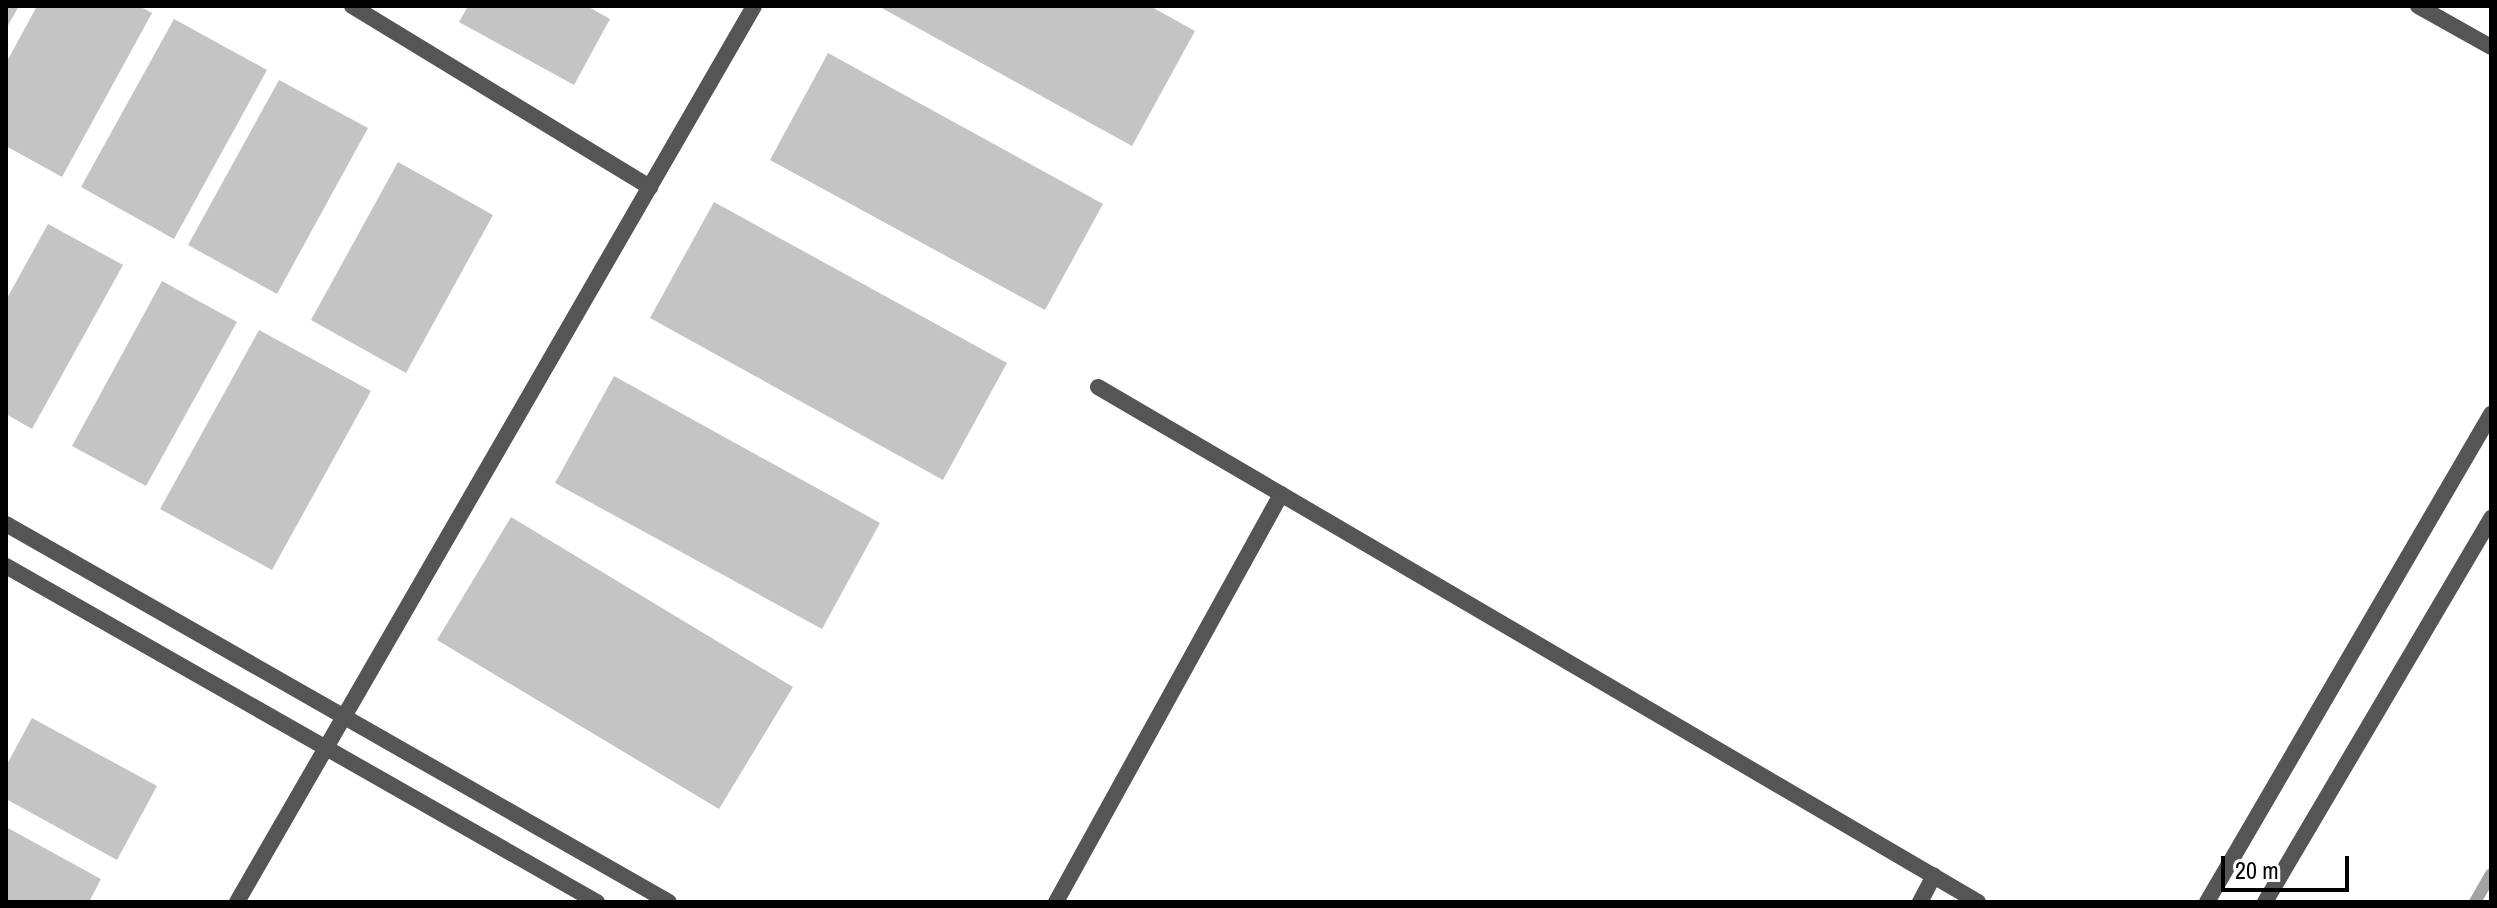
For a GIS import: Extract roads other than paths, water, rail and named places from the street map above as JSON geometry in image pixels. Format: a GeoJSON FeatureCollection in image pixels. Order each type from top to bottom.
{"type":"FeatureCollection","features":[{"type":"Feature","properties":{"kind":"lane"},"geometry":{"type":"LineString","coordinates":[[352,6],[650,187]]}},
{"type":"Feature","properties":{"kind":"lane"},"geometry":{"type":"LineString","coordinates":[[237,902],[754,6]]}},
{"type":"Feature","properties":{"kind":"lane"},"geometry":{"type":"LineString","coordinates":[[2418,6],[2491,47]]}},
{"type":"Feature","properties":{"kind":"lane"},"geometry":{"type":"LineString","coordinates":[[1098,387],[1978,902]]}},
{"type":"Feature","properties":{"kind":"lane"},"geometry":{"type":"LineString","coordinates":[[2207,902],[2491,414]]}},
{"type":"Feature","properties":{"kind":"lane"},"geometry":{"type":"LineString","coordinates":[[1056,902],[1281,494]]}},
{"type":"Feature","properties":{"kind":"lane"},"geometry":{"type":"LineString","coordinates":[[2265,902],[2491,518]]}},
{"type":"Feature","properties":{"kind":"lane"},"geometry":{"type":"LineString","coordinates":[[6,524],[669,902]]}},
{"type":"Feature","properties":{"kind":"lane"},"geometry":{"type":"LineString","coordinates":[[6,566],[597,902]]}},
{"type":"Feature","properties":{"kind":"lane"},"geometry":{"type":"LineString","coordinates":[[1920,902],[1934,876]]}},
{"type":"Feature","properties":{"kind":"waterway"},"geometry":{"type":"LineString","coordinates":[[2475,902],[2491,874]]}}]}
